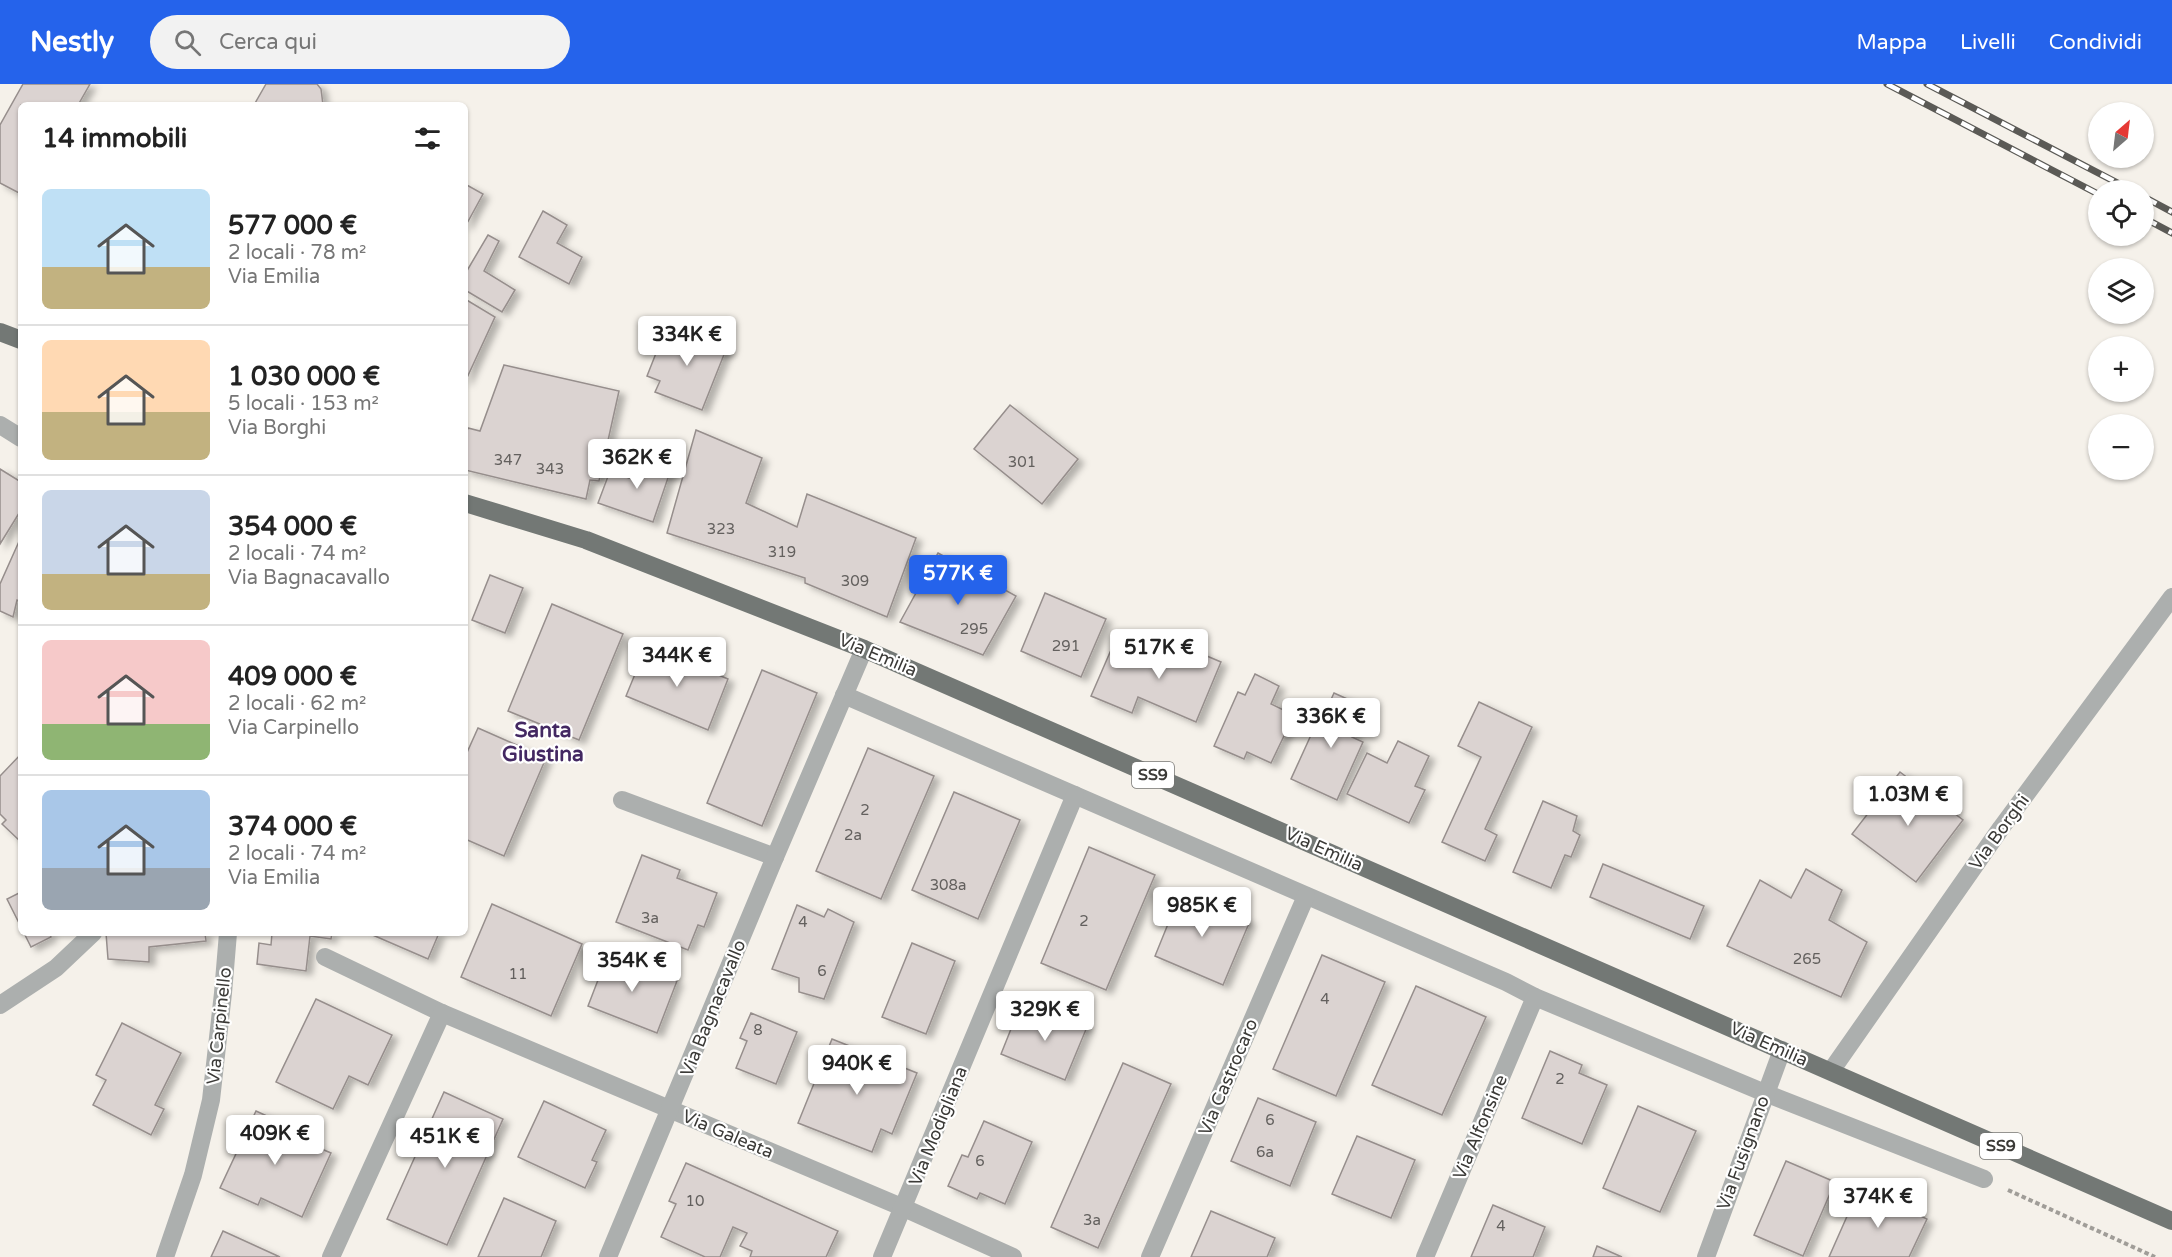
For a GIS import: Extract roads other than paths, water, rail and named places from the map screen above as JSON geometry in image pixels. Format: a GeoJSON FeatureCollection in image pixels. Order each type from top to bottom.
{"type":"FeatureCollection","features":[{"type":"Feature","properties":{"kind":"main road"},"geometry":{"type":"LineString","coordinates":[[0,332],[18,339]]}},
{"type":"Feature","properties":{"kind":"main road","name":"Via Emilia"},"geometry":{"type":"LineString","coordinates":[[468,504],[586,540],[864,649],[2172,1221]]}},
{"type":"Feature","properties":{"kind":"street"},"geometry":{"type":"LineString","coordinates":[[0,425],[18,436]]}},
{"type":"Feature","properties":{"kind":"street","name":"Via Borghi"},"geometry":{"type":"LineString","coordinates":[[1831,1071],[2001,828],[2172,597]]}},
{"type":"Feature","properties":{"kind":"street","name":"Via Bagnacavallo"},"geometry":{"type":"LineString","coordinates":[[608,1257],[864,649]]}},
{"type":"Feature","properties":{"kind":"street"},"geometry":{"type":"LineString","coordinates":[[844,695],[1506,982],[1535,997],[1765,1093],[1984,1179]]}},
{"type":"Feature","properties":{"kind":"street","name":"Via Modigliana"},"geometry":{"type":"LineString","coordinates":[[882,1257],[1075,795]]}},
{"type":"Feature","properties":{"kind":"street"},"geometry":{"type":"LineString","coordinates":[[622,800],[775,857]]}},
{"type":"Feature","properties":{"kind":"street","name":"Via Castrocaro"},"geometry":{"type":"LineString","coordinates":[[1150,1257],[1306,896]]}},
{"type":"Feature","properties":{"kind":"street"},"geometry":{"type":"LineString","coordinates":[[0,1005],[56,968],[90,936]]}},
{"type":"Feature","properties":{"kind":"street","name":"Via Carpinello"},"geometry":{"type":"LineString","coordinates":[[165,1257],[193,1175],[211,1100],[224,993],[228,936]]}},
{"type":"Feature","properties":{"kind":"street","name":"Via Galeata"},"geometry":{"type":"LineString","coordinates":[[325,957],[442,1013],[904,1208],[1013,1257]]}},
{"type":"Feature","properties":{"kind":"street","name":"Via Alfonsine"},"geometry":{"type":"LineString","coordinates":[[1425,1257],[1535,997]]}},
{"type":"Feature","properties":{"kind":"street"},"geometry":{"type":"LineString","coordinates":[[331,1257],[442,1013]]}},
{"type":"Feature","properties":{"kind":"street","name":"Via Fusignano"},"geometry":{"type":"LineString","coordinates":[[1706,1257],[1782,1050]]}},
{"type":"Feature","properties":{"kind":"railway"},"geometry":{"type":"LineString","coordinates":[[1887,84],[2088,189]]}},
{"type":"Feature","properties":{"kind":"railway"},"geometry":{"type":"LineString","coordinates":[[1927,84],[2112,180]]}},
{"type":"Feature","properties":{"kind":"railway"},"geometry":{"type":"LineString","coordinates":[[2154,202],[2172,212]]}},
{"type":"Feature","properties":{"kind":"railway"},"geometry":{"type":"LineString","coordinates":[[2154,223],[2172,233]]}},
{"type":"Feature","properties":{"kind":"district","name":"Santa Giustina"},"geometry":{"type":"Point","coordinates":[543,742]}}]}
